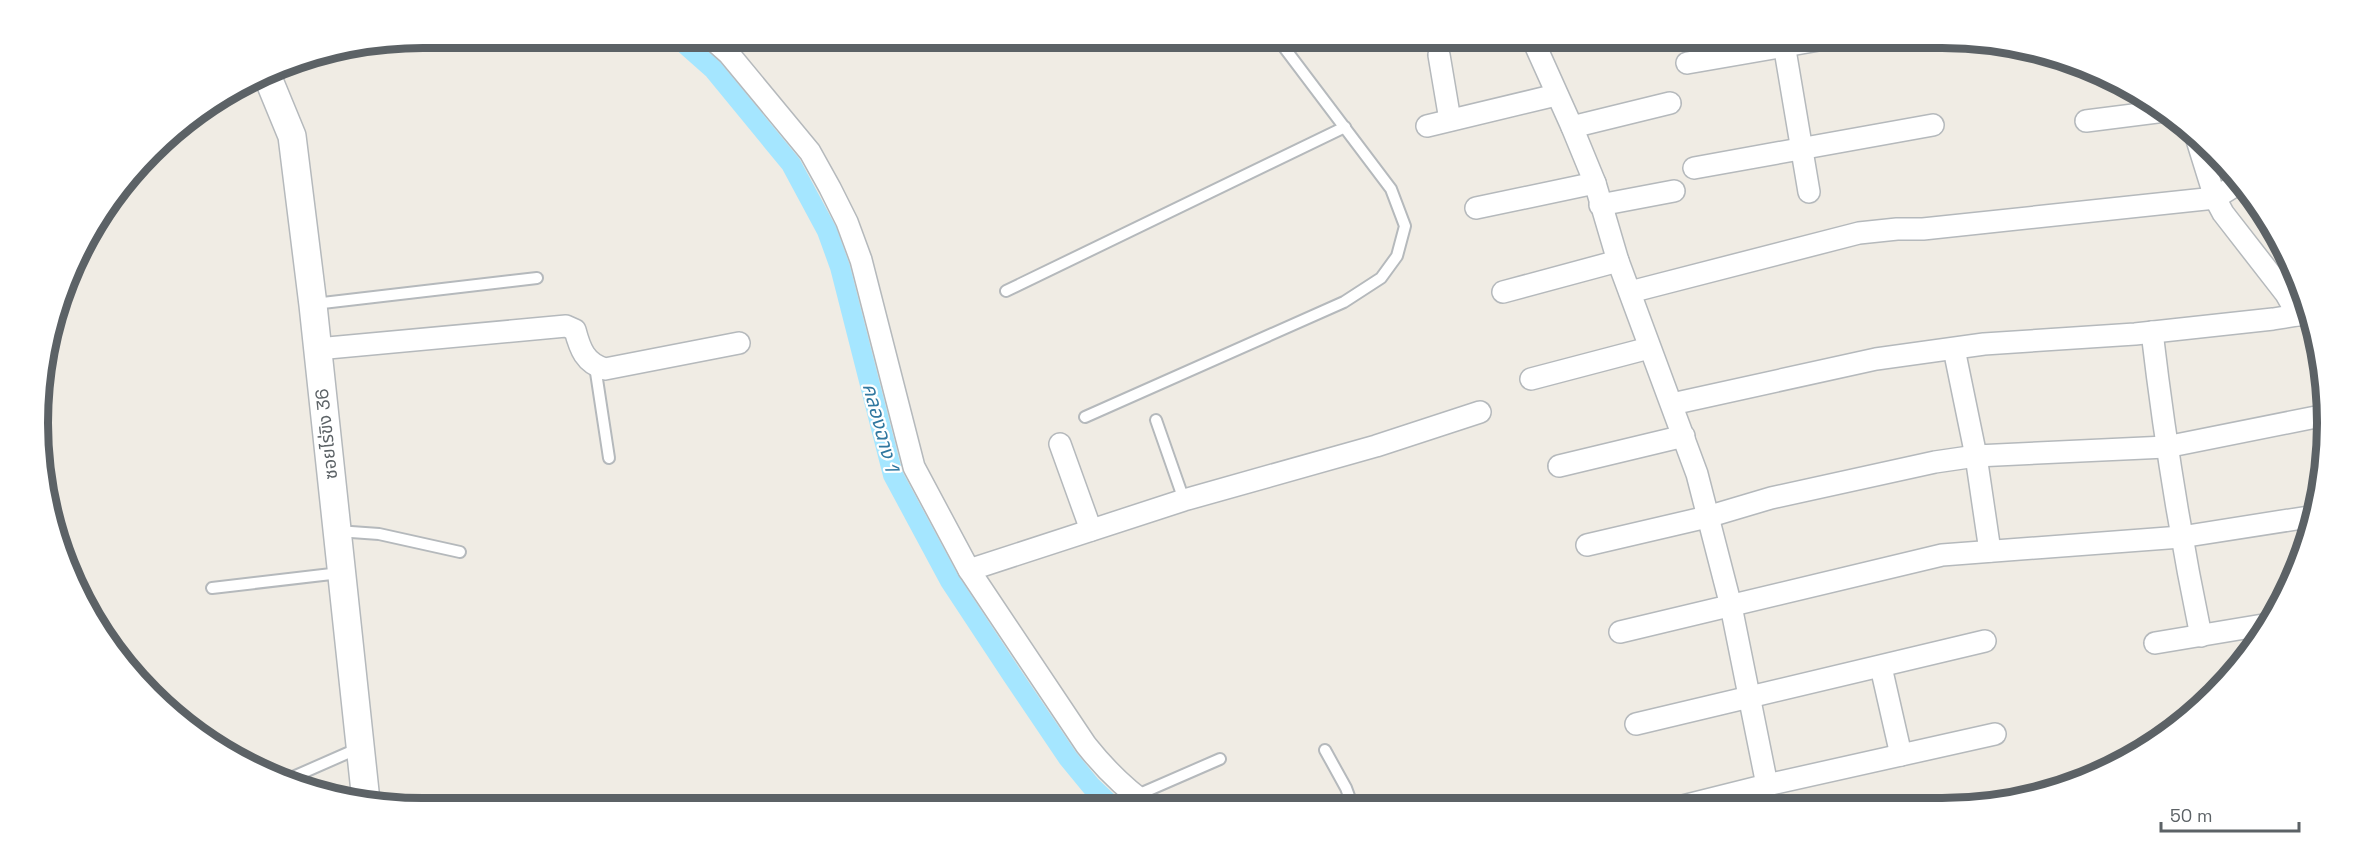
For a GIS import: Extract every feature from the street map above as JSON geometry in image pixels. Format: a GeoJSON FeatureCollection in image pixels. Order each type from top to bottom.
{"type":"FeatureCollection","features":[{"type":"Feature","properties":{"kind":"street"},"geometry":{"type":"LineString","coordinates":[[722,48],[810,152],[847,222],[861,261],[914,467],[969,570],[1086,745],[1107,771],[1138,798]]}},
{"type":"Feature","properties":{"kind":"street"},"geometry":{"type":"LineString","coordinates":[[1538,48],[1595,183],[1618,261],[1697,474],[1731,606],[1767,785]]}},
{"type":"Feature","properties":{"kind":"street"},"geometry":{"type":"LineString","coordinates":[[1687,63],[1756,48]]}},
{"type":"Feature","properties":{"kind":"street"},"geometry":{"type":"LineString","coordinates":[[1785,48],[1809,192]]}},
{"type":"Feature","properties":{"kind":"street"},"geometry":{"type":"LineString","coordinates":[[1439,55],[1450,120]]}},
{"type":"Feature","properties":{"kind":"street","name":"ซอยไร่ขิง 36"},"geometry":{"type":"LineString","coordinates":[[269,81],[292,136],[365,794]]}},
{"type":"Feature","properties":{"kind":"street"},"geometry":{"type":"LineString","coordinates":[[1427,126],[1556,95]]}},
{"type":"Feature","properties":{"kind":"street"},"geometry":{"type":"LineString","coordinates":[[1572,127],[1670,103]]}},
{"type":"Feature","properties":{"kind":"street"},"geometry":{"type":"LineString","coordinates":[[2086,121],[2152,113]]}},
{"type":"Feature","properties":{"kind":"street"},"geometry":{"type":"LineString","coordinates":[[1694,168],[1933,125]]}},
{"type":"Feature","properties":{"kind":"street"},"geometry":{"type":"LineString","coordinates":[[2200,151],[2215,198],[2229,222],[2301,315]]}},
{"type":"Feature","properties":{"kind":"street"},"geometry":{"type":"LineString","coordinates":[[1476,208],[1595,183]]}},
{"type":"Feature","properties":{"kind":"street"},"geometry":{"type":"LineString","coordinates":[[1630,292],[1859,233],[1946,227],[2215,198],[2233,187]]}},
{"type":"Feature","properties":{"kind":"street"},"geometry":{"type":"LineString","coordinates":[[1600,205],[1674,191]]}},
{"type":"Feature","properties":{"kind":"street"},"geometry":{"type":"LineString","coordinates":[[1503,292],[1618,261]]}},
{"type":"Feature","properties":{"kind":"street"},"geometry":{"type":"LineString","coordinates":[[1672,404],[1876,359],[1984,344],[2152,332],[2301,315]]}},
{"type":"Feature","properties":{"kind":"street"},"geometry":{"type":"LineString","coordinates":[[317,349],[566,326],[575,330],[580,349],[595,366],[605,369],[739,343]]}},
{"type":"Feature","properties":{"kind":"street"},"geometry":{"type":"LineString","coordinates":[[2152,332],[2166,447],[2201,636]]}},
{"type":"Feature","properties":{"kind":"street"},"geometry":{"type":"LineString","coordinates":[[1531,380],[1649,348]]}},
{"type":"Feature","properties":{"kind":"street"},"geometry":{"type":"LineString","coordinates":[[1954,349],[1976,456],[1990,551]]}},
{"type":"Feature","properties":{"kind":"street"},"geometry":{"type":"LineString","coordinates":[[969,570],[1184,500],[1376,446],[1480,412]]}},
{"type":"Feature","properties":{"kind":"street"},"geometry":{"type":"LineString","coordinates":[[1587,545],[1707,517],[1772,498],[1935,462],[1976,456],[2166,447],[2317,417]]}},
{"type":"Feature","properties":{"kind":"street"},"geometry":{"type":"LineString","coordinates":[[1559,466],[1684,436]]}},
{"type":"Feature","properties":{"kind":"street"},"geometry":{"type":"LineString","coordinates":[[1060,444],[1091,530]]}},
{"type":"Feature","properties":{"kind":"street"},"geometry":{"type":"LineString","coordinates":[[1620,632],[1942,555],[2181,537],[2305,518]]}},
{"type":"Feature","properties":{"kind":"street"},"geometry":{"type":"LineString","coordinates":[[2155,643],[2257,626]]}},
{"type":"Feature","properties":{"kind":"street"},"geometry":{"type":"LineString","coordinates":[[1636,724],[1984,641]]}},
{"type":"Feature","properties":{"kind":"street"},"geometry":{"type":"LineString","coordinates":[[1881,667],[1901,755]]}},
{"type":"Feature","properties":{"kind":"street"},"geometry":{"type":"LineString","coordinates":[[1715,798],[1995,734]]}},
{"type":"Feature","properties":{"kind":"lane"},"geometry":{"type":"LineString","coordinates":[[1085,417],[1344,302],[1381,278],[1397,256],[1405,226],[1391,189],[1285,48]]}},
{"type":"Feature","properties":{"kind":"lane"},"geometry":{"type":"LineString","coordinates":[[1006,291],[1345,127]]}},
{"type":"Feature","properties":{"kind":"lane"},"geometry":{"type":"LineString","coordinates":[[312,304],[537,278]]}},
{"type":"Feature","properties":{"kind":"lane"},"geometry":{"type":"LineString","coordinates":[[595,366],[609,458]]}},
{"type":"Feature","properties":{"kind":"lane"},"geometry":{"type":"LineString","coordinates":[[1156,420],[1184,500]]}},
{"type":"Feature","properties":{"kind":"lane"},"geometry":{"type":"LineString","coordinates":[[337,531],[379,534],[460,552]]}},
{"type":"Feature","properties":{"kind":"lane"},"geometry":{"type":"LineString","coordinates":[[212,588],[341,573]]}},
{"type":"Feature","properties":{"kind":"lane"},"geometry":{"type":"LineString","coordinates":[[296,776],[360,748]]}},
{"type":"Feature","properties":{"kind":"lane"},"geometry":{"type":"LineString","coordinates":[[1325,750],[1350,798]]}},
{"type":"Feature","properties":{"kind":"lane"},"geometry":{"type":"LineString","coordinates":[[1150,798],[1220,759]]}},
{"type":"Feature","properties":{"kind":"waterway","name":"คลองฉาง 1"},"geometry":{"type":"LineString","coordinates":[[689,48],[713,69],[791,164],[827,231],[840,267],[893,475],[950,581],[1068,758],[1104,798]]}}]}
